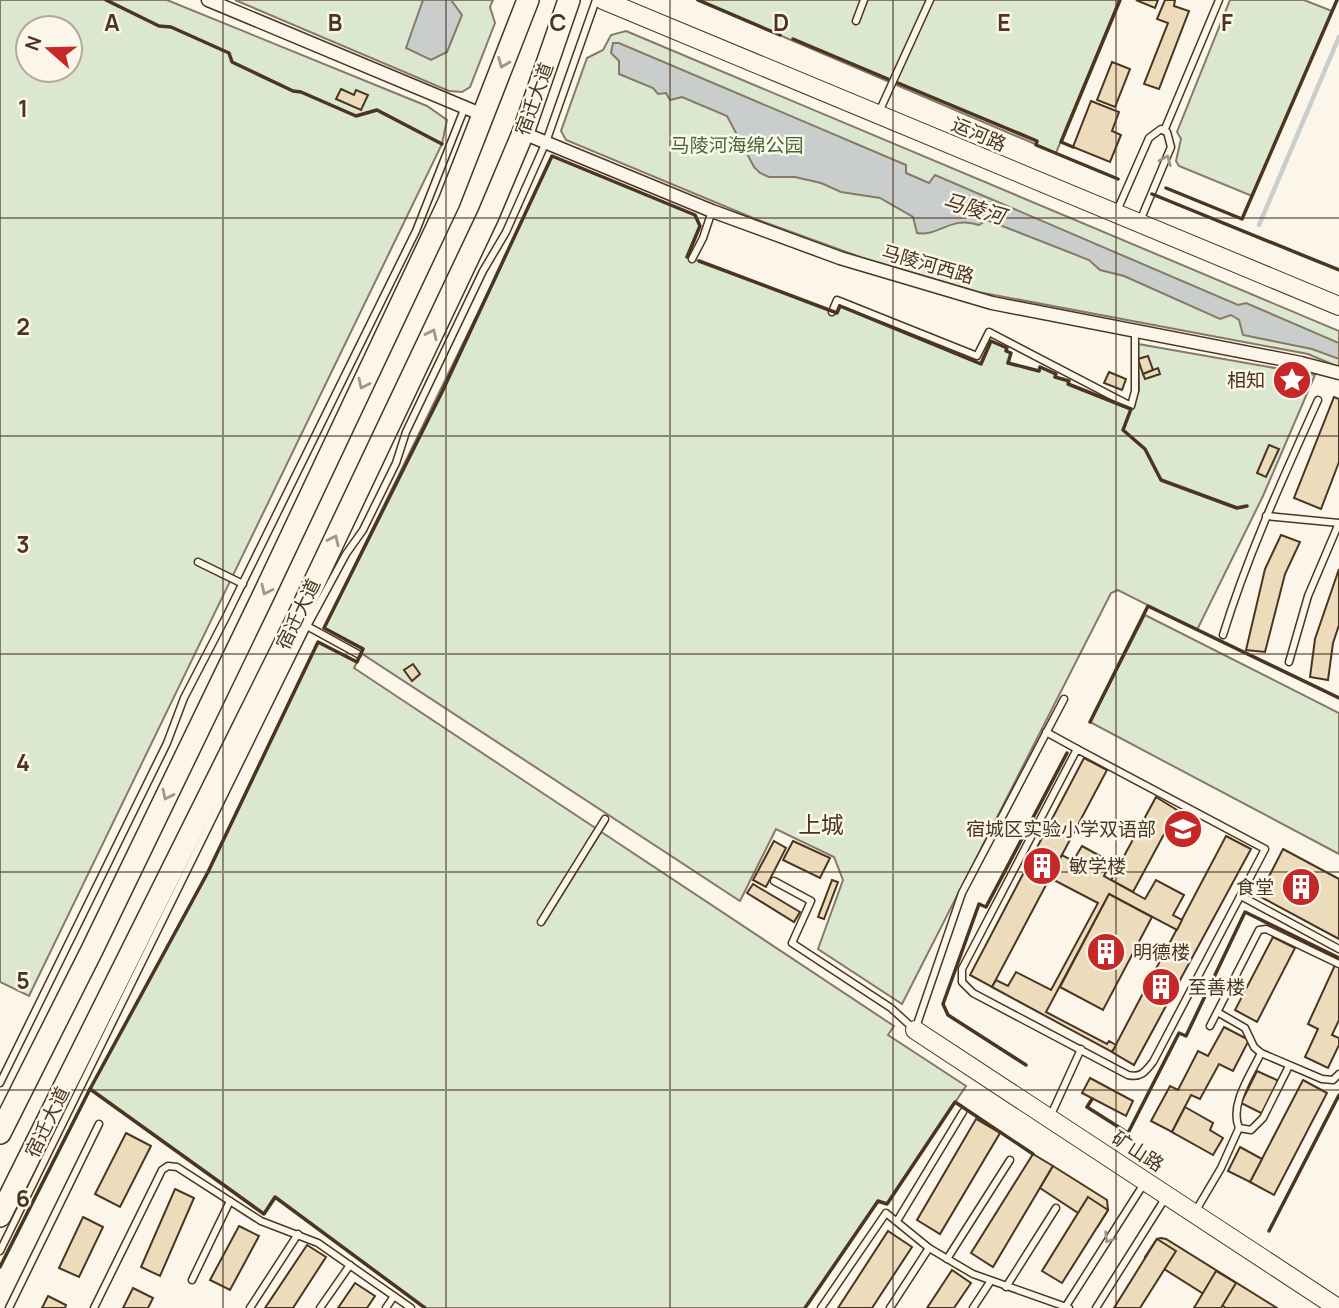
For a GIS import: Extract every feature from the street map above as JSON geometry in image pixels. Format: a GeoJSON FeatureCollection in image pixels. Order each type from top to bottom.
{"type":"FeatureCollection","features":[{"type":"Feature","properties":{"kind":"main road","name":"宿迁大道"},"geometry":{"type":"LineString","coordinates":[[0,1133],[264,596],[449,202],[474,111],[528,0]]}},
{"type":"Feature","properties":{"kind":"main road","name":"宿迁大道"},"geometry":{"type":"LineString","coordinates":[[0,1216],[303,607],[488,216],[523,133],[569,0]]}},
{"type":"Feature","properties":{"kind":"street"},"geometry":{"type":"LineString","coordinates":[[208,0],[474,111]]}},
{"type":"Feature","properties":{"kind":"street","name":"运河路"},"geometry":{"type":"LineString","coordinates":[[603,0],[1339,306]]}},
{"type":"Feature","properties":{"kind":"street","name":"马陵河西路"},"geometry":{"type":"LineString","coordinates":[[523,133],[712,211],[840,258],[992,303],[1301,363],[1339,373]]}},
{"type":"Feature","properties":{"kind":"street","name":"矿山路"},"geometry":{"type":"LineString","coordinates":[[915,1030],[1338,1308]]}},
{"type":"Feature","properties":{"kind":"lane"},"geometry":{"type":"LineString","coordinates":[[0,1251],[307,626],[346,554],[363,530],[396,463],[406,432],[483,271],[506,232],[546,142],[596,0]]}},
{"type":"Feature","properties":{"kind":"lane"},"geometry":{"type":"LineString","coordinates":[[856,21],[864,0]]}},
{"type":"Feature","properties":{"kind":"lane"},"geometry":{"type":"LineString","coordinates":[[878,114],[930,0]]}},
{"type":"Feature","properties":{"kind":"lane"},"geometry":{"type":"LineString","coordinates":[[1164,131],[1219,0]]}},
{"type":"Feature","properties":{"kind":"lane"},"geometry":{"type":"LineString","coordinates":[[0,1083],[167,743],[189,686],[243,584],[474,111]]}},
{"type":"Feature","properties":{"kind":"lane"},"geometry":{"type":"LineString","coordinates":[[1116,213],[1149,138],[1161,130],[1164,131]]}},
{"type":"Feature","properties":{"kind":"lane"},"geometry":{"type":"LineString","coordinates":[[1139,223],[1171,147],[1167,132],[1164,131]]}},
{"type":"Feature","properties":{"kind":"lane"},"geometry":{"type":"LineString","coordinates":[[692,259],[712,211]]}},
{"type":"Feature","properties":{"kind":"lane"},"geometry":{"type":"LineString","coordinates":[[832,312],[837,300],[977,356],[989,332],[1131,406],[1135,391],[1135,331]]}},
{"type":"Feature","properties":{"kind":"lane"},"geometry":{"type":"LineString","coordinates":[[1223,635],[1239,582],[1318,400]]}},
{"type":"Feature","properties":{"kind":"lane"},"geometry":{"type":"LineString","coordinates":[[1266,516],[1339,523],[1308,596],[1289,662]]}},
{"type":"Feature","properties":{"kind":"lane"},"geometry":{"type":"LineString","coordinates":[[198,562],[243,584]]}},
{"type":"Feature","properties":{"kind":"lane"},"geometry":{"type":"LineString","coordinates":[[307,626],[358,654]]}},
{"type":"Feature","properties":{"kind":"lane"},"geometry":{"type":"LineString","coordinates":[[774,881],[811,901],[792,943],[891,1009],[915,1030],[962,893],[1064,699]]}},
{"type":"Feature","properties":{"kind":"lane"},"geometry":{"type":"LineString","coordinates":[[1046,732],[1265,849],[1153,1062],[1142,1075],[1128,1075],[973,993],[966,988],[961,976],[962,969],[1077,749]]}},
{"type":"Feature","properties":{"kind":"lane"},"geometry":{"type":"LineString","coordinates":[[541,922],[605,820]]}},
{"type":"Feature","properties":{"kind":"lane"},"geometry":{"type":"LineString","coordinates":[[1241,895],[1339,949]]}},
{"type":"Feature","properties":{"kind":"lane"},"geometry":{"type":"LineString","coordinates":[[1210,1026],[1219,1013],[1257,933],[1263,929],[1339,964]]}},
{"type":"Feature","properties":{"kind":"lane"},"geometry":{"type":"LineString","coordinates":[[1219,1013],[1245,1028],[1254,1047],[1261,1054],[1329,1081],[1339,1074]]}},
{"type":"Feature","properties":{"kind":"lane"},"geometry":{"type":"LineString","coordinates":[[1049,1117],[1081,1049]]}},
{"type":"Feature","properties":{"kind":"lane"},"geometry":{"type":"LineString","coordinates":[[1194,1213],[1221,1168],[1239,1128],[1236,1119],[1239,1101],[1261,1054]]}},
{"type":"Feature","properties":{"kind":"lane"},"geometry":{"type":"LineString","coordinates":[[1239,1128],[1247,1131],[1260,1124],[1289,1066]]}},
{"type":"Feature","properties":{"kind":"lane"},"geometry":{"type":"LineString","coordinates":[[897,1221],[963,1112]]}},
{"type":"Feature","properties":{"kind":"lane"},"geometry":{"type":"LineString","coordinates":[[9,1308],[99,1124]]}},
{"type":"Feature","properties":{"kind":"lane"},"geometry":{"type":"LineString","coordinates":[[947,1259],[1010,1160]]}},
{"type":"Feature","properties":{"kind":"lane"},"geometry":{"type":"LineString","coordinates":[[94,1308],[162,1170],[168,1166],[177,1167],[261,1221],[318,1243],[411,1308]]}},
{"type":"Feature","properties":{"kind":"lane"},"geometry":{"type":"LineString","coordinates":[[821,1308],[886,1213],[929,1248],[990,1282],[1053,1305],[1068,1307],[1146,1181]]}},
{"type":"Feature","properties":{"kind":"lane"},"geometry":{"type":"LineString","coordinates":[[1096,1308],[1168,1195]]}},
{"type":"Feature","properties":{"kind":"lane"},"geometry":{"type":"LineString","coordinates":[[192,1280],[230,1201]]}},
{"type":"Feature","properties":{"kind":"lane"},"geometry":{"type":"LineString","coordinates":[[1006,1287],[1056,1209]]}},
{"type":"Feature","properties":{"kind":"lane"},"geometry":{"type":"LineString","coordinates":[[250,1308],[298,1234]]}},
{"type":"Feature","properties":{"kind":"lane"},"geometry":{"type":"LineString","coordinates":[[890,1308],[929,1248]]}},
{"type":"Feature","properties":{"kind":"lane"},"geometry":{"type":"LineString","coordinates":[[320,1308],[350,1265]]}},
{"type":"Feature","properties":{"kind":"lane"},"geometry":{"type":"LineString","coordinates":[[973,1308],[990,1282]]}},
{"type":"Feature","properties":{"kind":"lane"},"geometry":{"type":"LineString","coordinates":[[386,1308],[394,1296]]}},
{"type":"Feature","properties":{"kind":"green space"},"geometry":{"type":"Polygon","coordinates":[[[0,0],[167,0],[427,106],[447,120],[442,144],[29,996],[0,982],[0,0]]]}},
{"type":"Feature","properties":{"kind":"green space"},"geometry":{"type":"Polygon","coordinates":[[[235,0],[493,0],[490,7],[495,23],[470,87],[462,92],[449,91],[235,0]]]}},
{"type":"Feature","properties":{"kind":"green space"},"geometry":{"type":"Polygon","coordinates":[[[697,0],[1119,0],[1056,153],[697,0]]]}},
{"type":"Feature","properties":{"kind":"green space"},"geometry":{"type":"Polygon","coordinates":[[[1230,0],[1304,0],[1332,11],[1252,196],[1179,166],[1176,161],[1181,139],[1177,132],[1230,0]]]}},
{"type":"Feature","properties":{"kind":"green space","name":"马陵河海绵公园"},"geometry":{"type":"Polygon","coordinates":[[[626,31],[1339,331],[1339,367],[1308,354],[978,292],[863,258],[753,218],[566,140],[561,131],[587,58],[603,50],[611,35],[626,31]]]}},
{"type":"Feature","properties":{"kind":"green space"},"geometry":{"type":"Polygon","coordinates":[[[552,156],[695,215],[700,226],[688,257],[837,313],[840,306],[980,364],[991,341],[1007,348],[1006,351],[1011,353],[1008,363],[1039,371],[1040,367],[1069,381],[1069,384],[1130,409],[1139,390],[1138,344],[1315,375],[1263,496],[1197,630],[1118,590],[1111,593],[902,1004],[818,949],[843,880],[834,857],[776,829],[740,901],[361,653],[363,648],[324,628],[552,156]]]}},
{"type":"Feature","properties":{"kind":"green space"},"geometry":{"type":"Polygon","coordinates":[[[1145,615],[1339,713],[1339,854],[1090,722],[1145,615]]]}},
{"type":"Feature","properties":{"kind":"green space"},"geometry":{"type":"Polygon","coordinates":[[[318,642],[357,662],[354,668],[894,1026],[888,1035],[966,1086],[887,1204],[878,1202],[805,1308],[425,1308],[276,1198],[264,1214],[90,1089],[208,872],[318,642]]]}},
{"type":"Feature","properties":{"kind":"water"},"geometry":{"type":"Polygon","coordinates":[[[423,0],[451,0],[462,15],[447,52],[431,60],[406,48],[423,0]]]}},
{"type":"Feature","properties":{"kind":"water","name":"马陵河"},"geometry":{"type":"Polygon","coordinates":[[[613,43],[619,43],[906,165],[906,173],[929,183],[935,175],[1238,305],[1246,303],[1339,343],[1339,359],[1312,349],[1243,335],[1239,320],[1231,315],[1220,319],[1124,276],[1100,270],[1089,260],[987,220],[979,225],[953,224],[932,232],[917,233],[913,217],[880,198],[841,192],[821,183],[795,177],[769,177],[754,167],[727,116],[682,97],[670,100],[666,93],[658,94],[653,88],[619,74],[619,61],[611,53],[613,43]]]}},
{"type":"Feature","properties":{"kind":"building"},"geometry":{"type":"Polygon","coordinates":[[[1136,0],[1158,0],[1155,8],[1136,0]]]}},
{"type":"Feature","properties":{"kind":"building"},"geometry":{"type":"Polygon","coordinates":[[[1165,0],[1175,0],[1174,6],[1189,11],[1159,89],[1144,84],[1168,23],[1157,19],[1165,0]]]}},
{"type":"Feature","properties":{"kind":"building"},"geometry":{"type":"Polygon","coordinates":[[[1112,62],[1130,69],[1115,107],[1097,100],[1112,62]]]}},
{"type":"Feature","properties":{"kind":"building"},"geometry":{"type":"Polygon","coordinates":[[[341,89],[354,95],[356,90],[368,95],[361,110],[336,99],[341,89]]]}},
{"type":"Feature","properties":{"kind":"building"},"geometry":{"type":"Polygon","coordinates":[[[1091,101],[1119,112],[1112,131],[1121,135],[1110,162],[1073,147],[1091,101]]]}},
{"type":"Feature","properties":{"kind":"building"},"geometry":{"type":"Polygon","coordinates":[[[1148,356],[1153,370],[1143,374],[1138,359],[1148,356]]]}},
{"type":"Feature","properties":{"kind":"building"},"geometry":{"type":"Polygon","coordinates":[[[1158,368],[1160,374],[1145,379],[1143,374],[1158,368]]]}},
{"type":"Feature","properties":{"kind":"building"},"geometry":{"type":"Polygon","coordinates":[[[1109,372],[1126,379],[1122,390],[1104,383],[1109,372]]]}},
{"type":"Feature","properties":{"kind":"building"},"geometry":{"type":"Polygon","coordinates":[[[1334,397],[1339,399],[1339,462],[1321,509],[1294,498],[1334,397]]]}},
{"type":"Feature","properties":{"kind":"building"},"geometry":{"type":"Polygon","coordinates":[[[1269,445],[1279,449],[1266,477],[1257,473],[1269,445]]]}},
{"type":"Feature","properties":{"kind":"building"},"geometry":{"type":"Polygon","coordinates":[[[1281,535],[1300,542],[1285,574],[1265,652],[1246,650],[1265,569],[1281,535]]]}},
{"type":"Feature","properties":{"kind":"building"},"geometry":{"type":"Polygon","coordinates":[[[1339,569],[1339,625],[1333,643],[1328,680],[1310,677],[1315,639],[1339,569]]]}},
{"type":"Feature","properties":{"kind":"building"},"geometry":{"type":"Polygon","coordinates":[[[413,664],[420,674],[412,681],[404,670],[413,664]]]}},
{"type":"Feature","properties":{"kind":"building","name":"敏学楼"},"geometry":{"type":"Polygon","coordinates":[[[1084,758],[1107,770],[992,987],[970,975],[1084,758]]]}},
{"type":"Feature","properties":{"kind":"building"},"geometry":{"type":"Polygon","coordinates":[[[1156,797],[1177,810],[1133,892],[1111,880],[1156,797]]]}},
{"type":"Feature","properties":{"kind":"building","name":"至善楼"},"geometry":{"type":"Polygon","coordinates":[[[1226,836],[1251,849],[1134,1065],[1112,1052],[1226,836]]]}},
{"type":"Feature","properties":{"kind":"building"},"geometry":{"type":"Polygon","coordinates":[[[774,841],[786,848],[766,887],[753,880],[774,841]]]}},
{"type":"Feature","properties":{"kind":"building"},"geometry":{"type":"Polygon","coordinates":[[[793,841],[830,858],[820,878],[783,860],[793,841]]]}},
{"type":"Feature","properties":{"kind":"building"},"geometry":{"type":"Polygon","coordinates":[[[1082,846],[1111,862],[1104,876],[1145,899],[1156,880],[1184,895],[1173,915],[1182,920],[1177,930],[1109,894],[1046,1012],[1107,1044],[1109,1041],[1116,1045],[1112,1052],[992,987],[996,980],[1008,986],[1016,972],[1051,990],[1098,903],[1050,878],[1062,855],[1073,861],[1082,846]]]}},
{"type":"Feature","properties":{"kind":"building","name":"食堂"},"geometry":{"type":"Polygon","coordinates":[[[1283,849],[1339,879],[1339,939],[1259,896],[1283,849]]]}},
{"type":"Feature","properties":{"kind":"building"},"geometry":{"type":"Polygon","coordinates":[[[832,880],[838,882],[824,919],[818,917],[832,880]]]}},
{"type":"Feature","properties":{"kind":"building"},"geometry":{"type":"Polygon","coordinates":[[[753,884],[800,912],[794,922],[747,893],[753,884]]]}},
{"type":"Feature","properties":{"kind":"building","name":"明德楼"},"geometry":{"type":"Polygon","coordinates":[[[1109,894],[1152,917],[1103,1010],[1060,987],[1109,894]]]}},
{"type":"Feature","properties":{"kind":"building"},"geometry":{"type":"Polygon","coordinates":[[[1273,937],[1295,948],[1257,1022],[1235,1010],[1273,937]]]}},
{"type":"Feature","properties":{"kind":"building"},"geometry":{"type":"Polygon","coordinates":[[[1335,965],[1339,967],[1339,1020],[1332,1035],[1339,1038],[1339,1045],[1328,1068],[1305,1057],[1318,1029],[1308,1024],[1335,965]]]}},
{"type":"Feature","properties":{"kind":"building"},"geometry":{"type":"Polygon","coordinates":[[[1224,1027],[1249,1040],[1233,1071],[1219,1064],[1200,1099],[1191,1095],[1172,1132],[1151,1121],[1170,1086],[1178,1090],[1198,1051],[1208,1056],[1224,1027]]]}},
{"type":"Feature","properties":{"kind":"building"},"geometry":{"type":"Polygon","coordinates":[[[1257,1071],[1279,1081],[1263,1114],[1241,1103],[1257,1071]]]}},
{"type":"Feature","properties":{"kind":"building"},"geometry":{"type":"Polygon","coordinates":[[[1090,1078],[1133,1101],[1126,1116],[1082,1093],[1090,1078]]]}},
{"type":"Feature","properties":{"kind":"building"},"geometry":{"type":"Polygon","coordinates":[[[1303,1080],[1327,1093],[1274,1195],[1250,1182],[1303,1080]]]}},
{"type":"Feature","properties":{"kind":"building"},"geometry":{"type":"Polygon","coordinates":[[[1185,1107],[1213,1123],[1210,1130],[1223,1138],[1213,1155],[1172,1132],[1185,1107]]]}},
{"type":"Feature","properties":{"kind":"building"},"geometry":{"type":"Polygon","coordinates":[[[976,1119],[1000,1133],[940,1234],[917,1220],[976,1119]]]}},
{"type":"Feature","properties":{"kind":"building"},"geometry":{"type":"Polygon","coordinates":[[[126,1133],[151,1146],[120,1207],[95,1194],[126,1133]]]}},
{"type":"Feature","properties":{"kind":"building"},"geometry":{"type":"Polygon","coordinates":[[[1240,1147],[1262,1159],[1250,1182],[1228,1171],[1240,1147]]]}},
{"type":"Feature","properties":{"kind":"building"},"geometry":{"type":"Polygon","coordinates":[[[1033,1154],[1053,1166],[993,1267],[971,1253],[1033,1154]]]}},
{"type":"Feature","properties":{"kind":"building"},"geometry":{"type":"Polygon","coordinates":[[[1053,1166],[1107,1200],[1108,1210],[1098,1226],[1040,1188],[1053,1166]]]}},
{"type":"Feature","properties":{"kind":"building"},"geometry":{"type":"Polygon","coordinates":[[[175,1189],[194,1198],[160,1276],[141,1267],[175,1189]]]}},
{"type":"Feature","properties":{"kind":"building"},"geometry":{"type":"Polygon","coordinates":[[[1088,1197],[1108,1210],[1062,1283],[1042,1271],[1088,1197]]]}},
{"type":"Feature","properties":{"kind":"building"},"geometry":{"type":"Polygon","coordinates":[[[83,1217],[103,1227],[79,1277],[59,1268],[83,1217]]]}},
{"type":"Feature","properties":{"kind":"building"},"geometry":{"type":"Polygon","coordinates":[[[239,1226],[259,1236],[230,1290],[210,1280],[239,1226]]]}},
{"type":"Feature","properties":{"kind":"building"},"geometry":{"type":"Polygon","coordinates":[[[888,1231],[912,1247],[872,1308],[838,1308],[888,1231]]]}},
{"type":"Feature","properties":{"kind":"building"},"geometry":{"type":"Polygon","coordinates":[[[1161,1238],[1277,1308],[1226,1308],[1145,1257],[1157,1239],[1161,1238]]]}},
{"type":"Feature","properties":{"kind":"building"},"geometry":{"type":"Polygon","coordinates":[[[1157,1239],[1176,1251],[1140,1308],[1114,1308],[1157,1239]]]}},
{"type":"Feature","properties":{"kind":"building"},"geometry":{"type":"Polygon","coordinates":[[[307,1245],[326,1257],[293,1308],[265,1308],[307,1245]]]}},
{"type":"Feature","properties":{"kind":"building"},"geometry":{"type":"Polygon","coordinates":[[[952,1270],[971,1283],[954,1308],[927,1308],[952,1270]]]}},
{"type":"Feature","properties":{"kind":"building"},"geometry":{"type":"Polygon","coordinates":[[[1216,1271],[1236,1283],[1221,1308],[1194,1308],[1216,1271]]]}},
{"type":"Feature","properties":{"kind":"building"},"geometry":{"type":"Polygon","coordinates":[[[355,1283],[375,1296],[367,1308],[338,1308],[355,1283]]]}},
{"type":"Feature","properties":{"kind":"building"},"geometry":{"type":"Polygon","coordinates":[[[133,1288],[153,1298],[148,1308],[123,1308],[133,1288]]]}},
{"type":"Feature","properties":{"kind":"building"},"geometry":{"type":"Polygon","coordinates":[[[48,1296],[66,1305],[65,1308],[42,1308],[48,1296]]]}},
{"type":"Feature","properties":{"kind":"waterway"},"geometry":{"type":"LineString","coordinates":[[1259,225],[1339,37]]}},
{"type":"Feature","properties":{"kind":"wall"},"geometry":{"type":"LineString","coordinates":[[106,0],[159,26],[171,27],[229,53],[232,62],[293,91],[356,116],[377,110],[442,144]]}},
{"type":"Feature","properties":{"kind":"wall"},"geometry":{"type":"LineString","coordinates":[[698,0],[780,35]]}},
{"type":"Feature","properties":{"kind":"wall"},"geometry":{"type":"LineString","coordinates":[[1073,147],[1061,142],[1120,0]]}},
{"type":"Feature","properties":{"kind":"wall"},"geometry":{"type":"LineString","coordinates":[[1166,188],[1242,219],[1337,0]]}},
{"type":"Feature","properties":{"kind":"wall"},"geometry":{"type":"LineString","coordinates":[[793,39],[888,79]]}},
{"type":"Feature","properties":{"kind":"wall"},"geometry":{"type":"LineString","coordinates":[[898,83],[1037,141],[1036,145],[1118,179]]}},
{"type":"Feature","properties":{"kind":"wall"},"geometry":{"type":"LineString","coordinates":[[90,1089],[208,872],[318,642],[357,662],[363,649],[324,628],[442,392],[552,156],[695,215],[700,226],[687,257]]}},
{"type":"Feature","properties":{"kind":"wall"},"geometry":{"type":"LineString","coordinates":[[1152,194],[1339,270]]}},
{"type":"Feature","properties":{"kind":"wall"},"geometry":{"type":"LineString","coordinates":[[699,261],[837,313],[840,306],[981,364],[991,341],[1007,348],[1006,351],[1011,353],[1008,363],[1039,371],[1040,367],[1056,374],[1055,377],[1069,381],[1068,384],[1131,409],[1123,430],[1145,449],[1161,480],[1237,508],[1247,506]]}},
{"type":"Feature","properties":{"kind":"wall"},"geometry":{"type":"LineString","coordinates":[[1090,722],[1148,606],[1339,698]]}},
{"type":"Feature","properties":{"kind":"wall"},"geometry":{"type":"LineString","coordinates":[[1026,1065],[948,1015],[943,1004],[979,904],[986,907],[1067,753]]}},
{"type":"Feature","properties":{"kind":"wall"},"geometry":{"type":"LineString","coordinates":[[1092,1099],[1087,1107],[1128,1133],[1179,1033],[1186,1036],[1245,912],[1339,958]]}},
{"type":"Feature","properties":{"kind":"wall"},"geometry":{"type":"LineString","coordinates":[[0,1267],[90,1089],[264,1214],[275,1197],[425,1308]]}},
{"type":"Feature","properties":{"kind":"wall"},"geometry":{"type":"LineString","coordinates":[[1269,1231],[1339,1095]]}},
{"type":"Feature","properties":{"kind":"wall"},"geometry":{"type":"LineString","coordinates":[[805,1308],[878,1201],[887,1204],[955,1102],[1033,1154]]}},
{"type":"Feature","properties":{"kind":"place","name":"相知"},"geometry":{"type":"Point","coordinates":[1292,380]}},
{"type":"Feature","properties":{"kind":"place","name":"宿城区实验小学双语部"},"geometry":{"type":"Point","coordinates":[1183,829]}},
{"type":"Feature","properties":{"kind":"place","name":"敏学楼"},"geometry":{"type":"Point","coordinates":[1042,866]}},
{"type":"Feature","properties":{"kind":"place","name":"食堂"},"geometry":{"type":"Point","coordinates":[1301,887]}},
{"type":"Feature","properties":{"kind":"place","name":"明德楼"},"geometry":{"type":"Point","coordinates":[1106,952]}},
{"type":"Feature","properties":{"kind":"place","name":"至善楼"},"geometry":{"type":"Point","coordinates":[1161,987]}},
{"type":"Feature","properties":{"kind":"district","name":"上城"},"geometry":{"type":"Point","coordinates":[821,825]}}]}
